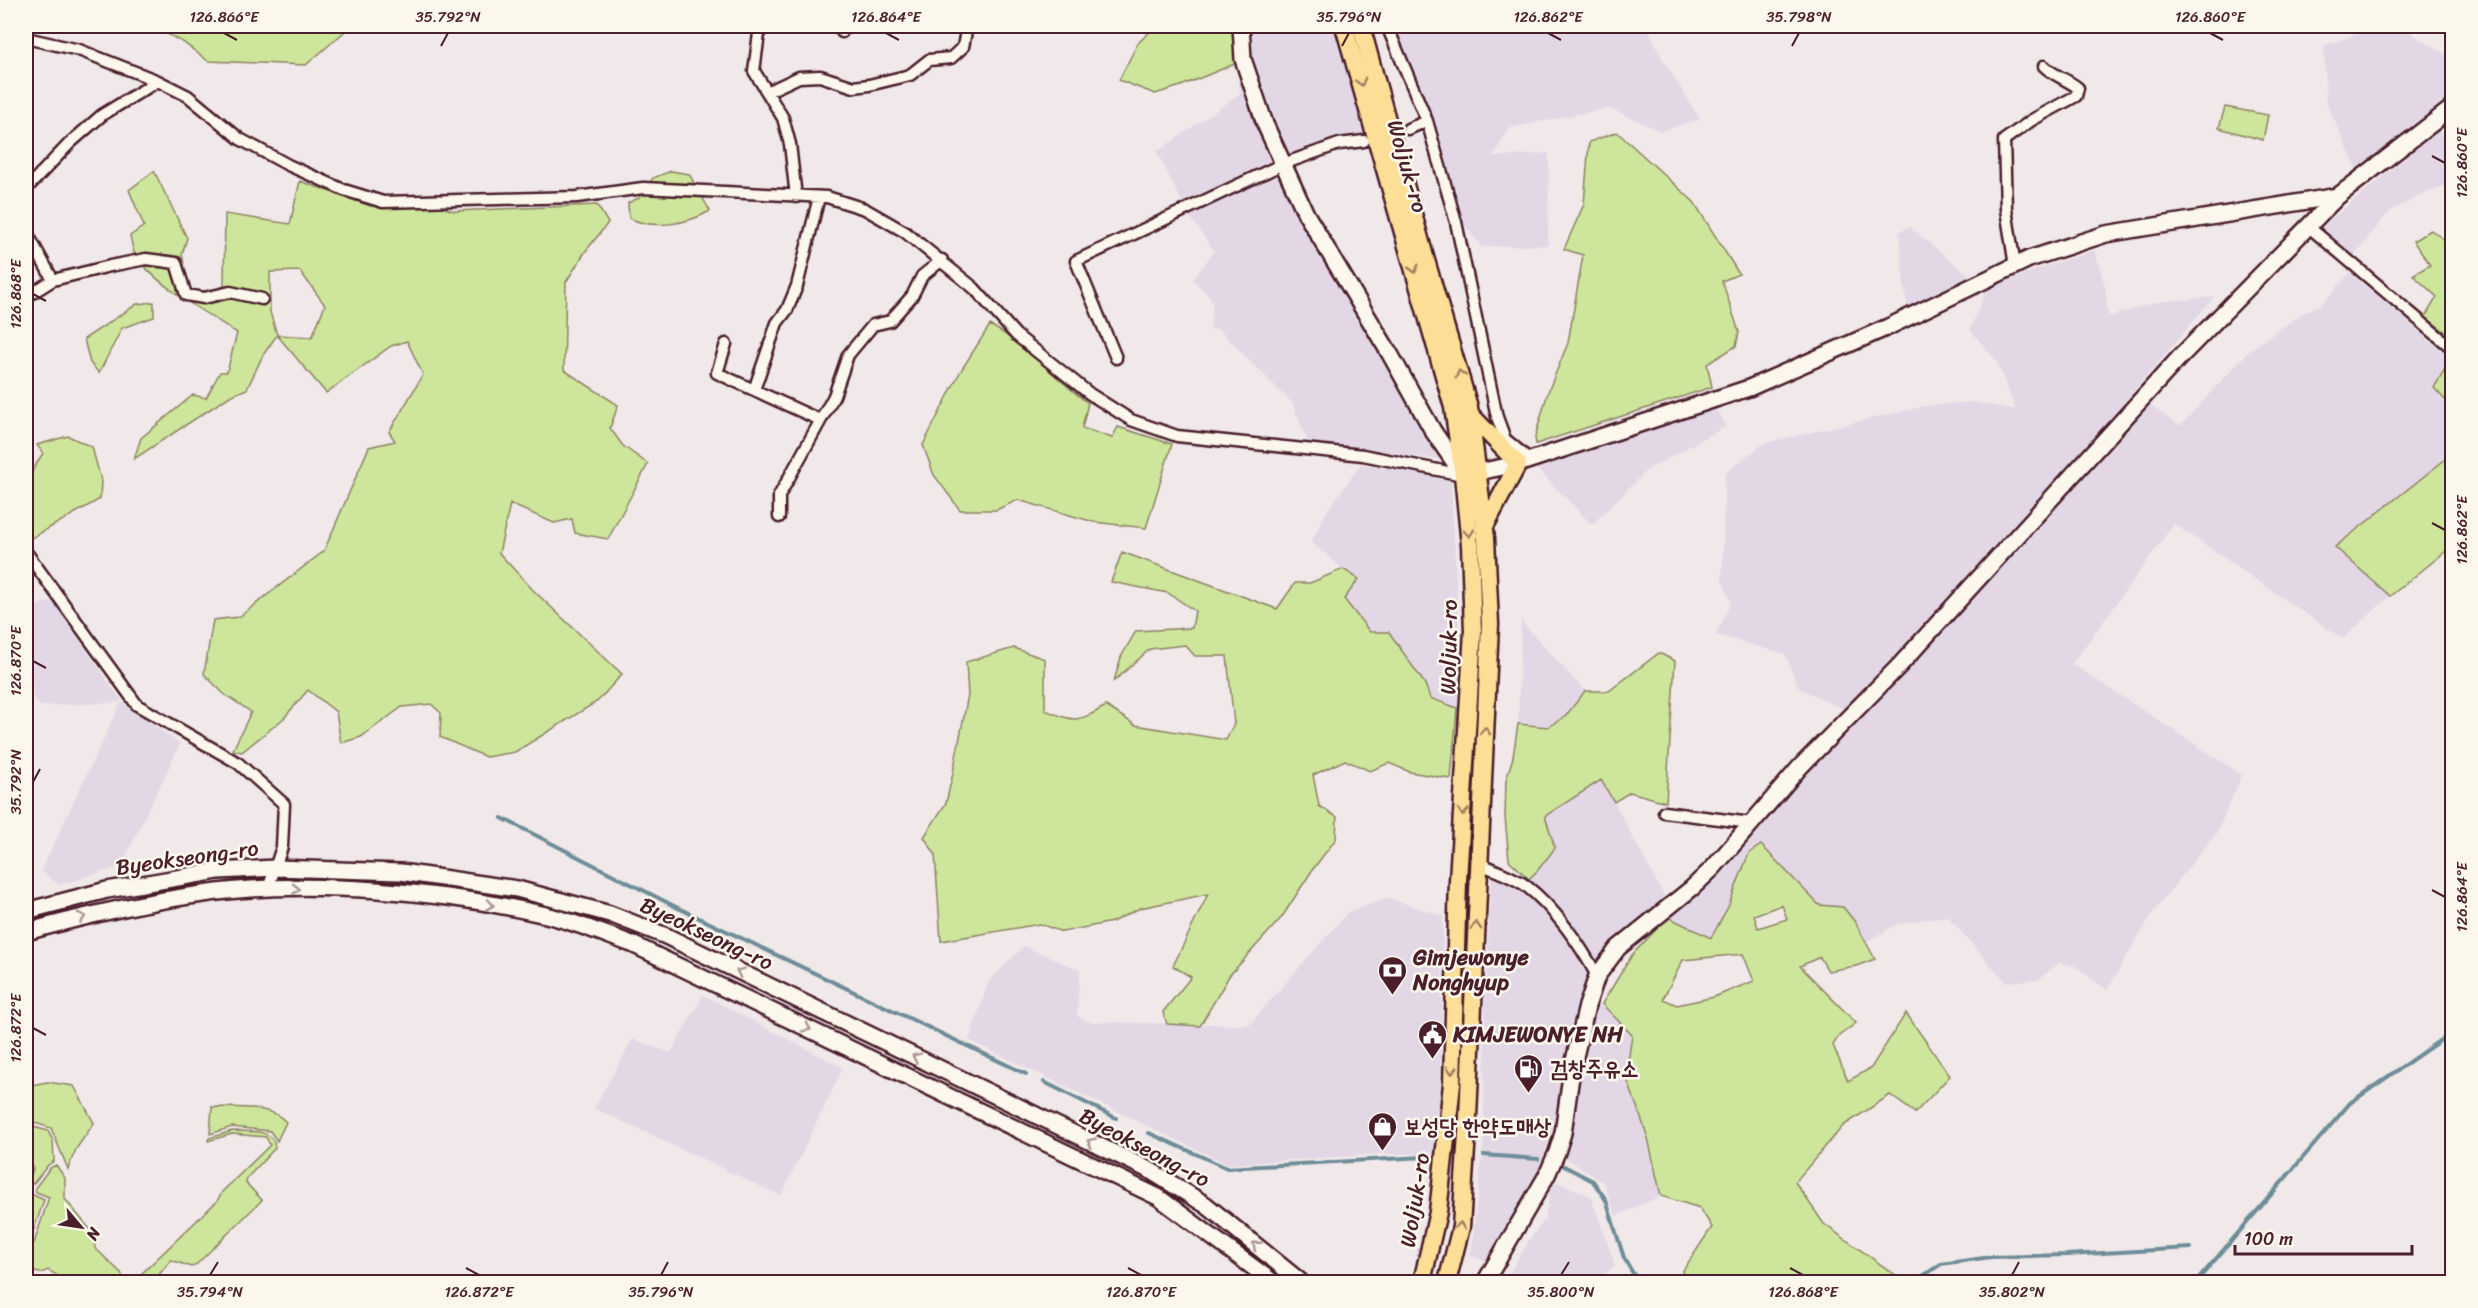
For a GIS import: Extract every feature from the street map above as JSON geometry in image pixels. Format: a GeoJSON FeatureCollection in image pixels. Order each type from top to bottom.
{"type":"FeatureCollection","features":[{"type":"Feature","properties":{"kind":"main road","name":"Woljuk-ro"},"geometry":{"type":"LineString","coordinates":[[1344,26],[1453,407],[1484,528],[1490,624],[1468,1117],[1461,1227],[1447,1282]]}},
{"type":"Feature","properties":{"kind":"main road","name":"Woljuk-ro"},"geometry":{"type":"LineString","coordinates":[[1361,26],[1470,414],[1470,545],[1473,631],[1458,880],[1452,1084],[1438,1212],[1422,1282]]}},
{"type":"Feature","properties":{"kind":"main road"},"geometry":{"type":"LineString","coordinates":[[1470,414],[1524,462],[1484,528]]}},
{"type":"Feature","properties":{"kind":"street"},"geometry":{"type":"LineString","coordinates":[[760,26],[754,71],[783,118],[790,144],[796,197]]}},
{"type":"Feature","properties":{"kind":"street"},"geometry":{"type":"LineString","coordinates":[[767,92],[799,77],[820,76],[854,87],[910,75],[929,60],[951,58],[963,47],[967,26]]}},
{"type":"Feature","properties":{"kind":"street"},"geometry":{"type":"LineString","coordinates":[[1241,26],[1243,59],[1265,124],[1306,214],[1433,431],[1470,474]]}},
{"type":"Feature","properties":{"kind":"street"},"geometry":{"type":"LineString","coordinates":[[1387,26],[1427,121],[1456,222],[1497,417],[1505,439],[1524,462]]}},
{"type":"Feature","properties":{"kind":"street"},"geometry":{"type":"LineString","coordinates":[[26,38],[79,50],[158,81],[188,96],[250,144],[288,165],[344,190],[383,202],[577,197],[643,188],[827,197],[865,209],[905,232],[974,288],[1016,335],[1090,394],[1131,420],[1177,436],[1363,456],[1470,474],[1524,462],[1643,425],[1749,388],[1878,332],[2015,266],[2106,234],[2338,196]]}},
{"type":"Feature","properties":{"kind":"street"},"geometry":{"type":"LineString","coordinates":[[2015,266],[2006,208],[2004,140],[2032,120],[2076,96],[2078,88],[2069,80],[2051,73],[2044,66]]}},
{"type":"Feature","properties":{"kind":"street"},"geometry":{"type":"LineString","coordinates":[[26,189],[70,143],[102,115],[158,81]]}},
{"type":"Feature","properties":{"kind":"street"},"geometry":{"type":"LineString","coordinates":[[1485,1282],[1547,1175],[1557,1152],[1563,1133],[1576,1050],[1597,976],[1618,948],[1692,888],[1800,767],[1899,666],[2179,358],[2338,196],[2452,108]]}},
{"type":"Feature","properties":{"kind":"street"},"geometry":{"type":"LineString","coordinates":[[1408,129],[1427,121]]}},
{"type":"Feature","properties":{"kind":"street"},"geometry":{"type":"LineString","coordinates":[[1116,358],[1076,261],[1283,164],[1339,144],[1364,141]]}},
{"type":"Feature","properties":{"kind":"street"},"geometry":{"type":"LineString","coordinates":[[754,390],[777,322],[787,310],[797,286],[819,197]]}},
{"type":"Feature","properties":{"kind":"street"},"geometry":{"type":"LineString","coordinates":[[2309,227],[2452,348]]}},
{"type":"Feature","properties":{"kind":"street"},"geometry":{"type":"LineString","coordinates":[[26,231],[53,280]]}},
{"type":"Feature","properties":{"kind":"street"},"geometry":{"type":"LineString","coordinates":[[26,297],[53,280],[146,259],[176,262],[186,295],[204,298],[230,292],[262,299]]}},
{"type":"Feature","properties":{"kind":"street"},"geometry":{"type":"LineString","coordinates":[[779,517],[779,496],[834,396],[848,355],[873,325],[890,321],[912,296],[922,276],[942,260]]}},
{"type":"Feature","properties":{"kind":"street"},"geometry":{"type":"LineString","coordinates":[[726,344],[717,373],[820,420]]}},
{"type":"Feature","properties":{"kind":"street"},"geometry":{"type":"LineString","coordinates":[[26,552],[137,705],[238,763],[284,804],[282,847],[268,889]]}},
{"type":"Feature","properties":{"kind":"street"},"geometry":{"type":"LineString","coordinates":[[1664,812],[1751,823]]}},
{"type":"Feature","properties":{"kind":"street"},"geometry":{"type":"LineString","coordinates":[[1479,863],[1523,884],[1542,901],[1582,948],[1597,976]]}},
{"type":"Feature","properties":{"kind":"street","name":"Byeokseong-ro"},"geometry":{"type":"LineString","coordinates":[[26,911],[107,890],[218,871],[275,868],[401,872],[517,890],[610,914],[666,936],[1151,1171],[1206,1205],[1301,1282]]}},
{"type":"Feature","properties":{"kind":"street","name":"Byeokseong-ro"},"geometry":{"type":"LineString","coordinates":[[26,932],[92,914],[204,894],[268,889],[339,889],[443,896],[547,916],[632,944],[1158,1197],[1273,1282]]}},
{"type":"Feature","properties":{"kind":"shaded area"},"geometry":{"type":"Polygon","coordinates":[[[1251,26],[1336,26],[1364,133],[1274,160],[1182,202],[1157,152],[1241,93],[1235,65],[1252,51],[1251,26]]]}},
{"type":"Feature","properties":{"kind":"shaded area"},"geometry":{"type":"Polygon","coordinates":[[[1393,26],[1647,26],[1663,60],[1700,119],[1661,131],[1609,108],[1509,128],[1493,157],[1549,153],[1548,245],[1482,247],[1462,222],[1445,166],[1393,26]]]}},
{"type":"Feature","properties":{"kind":"shaded area"},"geometry":{"type":"Polygon","coordinates":[[[2353,26],[2414,26],[2412,34],[2452,58],[2452,94],[2357,170],[2326,101],[2324,46],[2354,35],[2353,26]]]}},
{"type":"Feature","properties":{"kind":"shaded area"},"geometry":{"type":"Polygon","coordinates":[[[2439,130],[2452,151],[2452,183],[2390,211],[2352,258],[2322,227],[2439,130]]]}},
{"type":"Feature","properties":{"kind":"shaded area"},"geometry":{"type":"Polygon","coordinates":[[[1281,169],[1365,322],[1363,328],[1440,459],[1310,447],[1293,404],[1219,330],[1210,329],[1213,301],[1193,280],[1214,251],[1188,214],[1281,169]]]}},
{"type":"Feature","properties":{"kind":"shaded area"},"geometry":{"type":"Polygon","coordinates":[[[1910,227],[1971,277],[1909,313],[1899,232],[1910,227]]]}},
{"type":"Feature","properties":{"kind":"shaded area"},"geometry":{"type":"Polygon","coordinates":[[[2095,250],[2105,287],[2108,317],[2157,302],[2214,297],[2109,420],[1845,710],[1799,688],[1785,654],[1716,635],[1731,602],[1722,581],[1725,473],[1764,443],[1926,406],[1970,402],[2016,410],[1996,360],[1970,330],[1988,286],[2095,250]]]}},
{"type":"Feature","properties":{"kind":"shaded area"},"geometry":{"type":"Polygon","coordinates":[[[2350,273],[2451,358],[2435,388],[2452,407],[2452,454],[2335,547],[2390,596],[2343,639],[2174,524],[2072,664],[2242,775],[2217,832],[2153,912],[2107,990],[2075,966],[2059,963],[2038,980],[2006,982],[1947,916],[1897,924],[1866,942],[1855,922],[1819,906],[1761,845],[1711,939],[1668,917],[1962,609],[2150,405],[2180,426],[2250,350],[2301,314],[2322,304],[2350,273]]]}},
{"type":"Feature","properties":{"kind":"shaded area"},"geometry":{"type":"Polygon","coordinates":[[[1715,407],[1726,426],[1647,470],[1592,525],[1533,465],[1715,407]]]}},
{"type":"Feature","properties":{"kind":"shaded area"},"geometry":{"type":"Polygon","coordinates":[[[1361,464],[1425,472],[1451,481],[1460,652],[1457,708],[1430,698],[1425,684],[1370,632],[1344,599],[1359,579],[1343,569],[1311,542],[1327,511],[1361,464]]]}},
{"type":"Feature","properties":{"kind":"shaded area"},"geometry":{"type":"Polygon","coordinates":[[[53,601],[122,702],[180,744],[121,866],[59,885],[41,871],[121,702],[40,706],[33,697],[30,650],[26,648],[26,608],[53,601]]]}},
{"type":"Feature","properties":{"kind":"shaded area"},"geometry":{"type":"Polygon","coordinates":[[[1521,621],[1585,691],[1565,717],[1547,727],[1518,724],[1521,621]]]}},
{"type":"Feature","properties":{"kind":"shaded area"},"geometry":{"type":"Polygon","coordinates":[[[1602,779],[1665,898],[1591,976],[1549,1141],[1535,1181],[1486,1261],[1471,1256],[1484,1136],[1485,1007],[1491,874],[1516,885],[1529,879],[1545,816],[1602,779]]]}},
{"type":"Feature","properties":{"kind":"shaded area"},"geometry":{"type":"Polygon","coordinates":[[[1388,898],[1443,916],[1440,1108],[1437,1154],[1382,1154],[1227,1164],[969,1040],[989,981],[1024,946],[1080,970],[1077,1016],[1089,1022],[1249,1025],[1348,912],[1388,898]]]}},
{"type":"Feature","properties":{"kind":"shaded area"},"geometry":{"type":"Polygon","coordinates":[[[703,995],[843,1068],[781,1196],[594,1108],[633,1039],[671,1053],[703,995]]]}},
{"type":"Feature","properties":{"kind":"shaded area"},"geometry":{"type":"Polygon","coordinates":[[[1602,1004],[1632,1035],[1626,1076],[1648,1138],[1661,1196],[1616,1216],[1604,1183],[1563,1156],[1594,1010],[1602,1004]]]}},
{"type":"Feature","properties":{"kind":"shaded area"},"geometry":{"type":"Polygon","coordinates":[[[1552,1180],[1591,1196],[1615,1265],[1596,1282],[1504,1282],[1545,1219],[1552,1180]]]}},
{"type":"Feature","properties":{"kind":"green space"},"geometry":{"type":"Polygon","coordinates":[[[153,26],[351,26],[306,65],[208,61],[184,43],[153,26]]]}},
{"type":"Feature","properties":{"kind":"green space"},"geometry":{"type":"Polygon","coordinates":[[[1156,26],[1237,26],[1239,62],[1155,94],[1119,80],[1138,43],[1156,26]]]}},
{"type":"Feature","properties":{"kind":"green space"},"geometry":{"type":"Polygon","coordinates":[[[2225,107],[2268,115],[2263,140],[2219,128],[2225,107]]]}},
{"type":"Feature","properties":{"kind":"green space"},"geometry":{"type":"Polygon","coordinates":[[[1617,132],[1694,202],[1739,274],[1722,281],[1739,332],[1736,346],[1707,364],[1712,387],[1536,444],[1535,437],[1548,392],[1568,343],[1583,255],[1564,249],[1584,204],[1589,142],[1617,132]]]}},
{"type":"Feature","properties":{"kind":"green space"},"geometry":{"type":"Polygon","coordinates":[[[154,171],[187,238],[182,254],[189,290],[207,293],[224,287],[225,214],[290,224],[300,181],[370,206],[421,201],[454,211],[597,205],[608,223],[585,252],[566,282],[564,370],[618,405],[610,428],[623,446],[648,464],[608,539],[575,533],[572,519],[554,523],[510,504],[499,553],[534,591],[622,674],[598,701],[515,752],[486,757],[440,737],[441,713],[431,704],[402,707],[361,737],[341,743],[336,712],[308,690],[284,718],[242,752],[233,750],[251,712],[224,694],[204,674],[213,620],[239,617],[324,551],[369,447],[395,441],[389,432],[423,375],[407,341],[391,346],[326,393],[277,335],[263,355],[247,389],[230,396],[134,459],[141,438],[193,395],[206,398],[220,372],[227,372],[237,333],[182,298],[143,265],[134,252],[130,236],[144,226],[129,190],[154,171]],[[300,271],[270,272],[270,312],[277,335],[312,337],[325,305],[300,271]]]}},
{"type":"Feature","properties":{"kind":"green space"},"geometry":{"type":"Polygon","coordinates":[[[671,171],[689,174],[710,211],[701,216],[670,224],[649,224],[629,218],[628,203],[639,198],[653,178],[671,171]]]}},
{"type":"Feature","properties":{"kind":"green space"},"geometry":{"type":"Polygon","coordinates":[[[2431,230],[2446,241],[2452,231],[2452,335],[2425,317],[2437,297],[2413,275],[2430,265],[2413,241],[2431,230]]]}},
{"type":"Feature","properties":{"kind":"green space"},"geometry":{"type":"Polygon","coordinates":[[[154,302],[154,317],[122,328],[99,373],[90,363],[84,339],[137,304],[154,302]]]}},
{"type":"Feature","properties":{"kind":"green space"},"geometry":{"type":"Polygon","coordinates":[[[990,325],[1016,342],[1088,403],[1082,428],[1112,438],[1118,427],[1172,444],[1146,528],[1094,522],[1018,500],[996,510],[960,510],[934,475],[923,445],[960,372],[990,325]]]}},
{"type":"Feature","properties":{"kind":"green space"},"geometry":{"type":"Polygon","coordinates":[[[2452,359],[2452,407],[2434,388],[2452,359]]]}},
{"type":"Feature","properties":{"kind":"green space"},"geometry":{"type":"Polygon","coordinates":[[[68,436],[92,447],[101,480],[100,499],[28,540],[26,538],[26,481],[43,453],[37,445],[68,436]]]}},
{"type":"Feature","properties":{"kind":"green space"},"geometry":{"type":"Polygon","coordinates":[[[2452,454],[2452,542],[2445,552],[2390,596],[2335,547],[2452,454]]]}},
{"type":"Feature","properties":{"kind":"green space"},"geometry":{"type":"Polygon","coordinates":[[[1122,552],[1277,609],[1295,583],[1310,583],[1343,569],[1359,579],[1344,599],[1370,632],[1389,632],[1425,684],[1430,698],[1457,708],[1451,779],[1410,772],[1389,763],[1370,771],[1345,760],[1313,775],[1319,806],[1337,817],[1336,839],[1313,869],[1282,917],[1229,976],[1200,1026],[1167,1024],[1163,1012],[1191,977],[1173,966],[1208,894],[1140,908],[1112,922],[1062,932],[1040,924],[941,941],[935,854],[924,837],[946,803],[968,695],[966,662],[1014,648],[1045,659],[1045,710],[1064,717],[1082,718],[1106,706],[1135,725],[1226,740],[1234,724],[1227,656],[1195,656],[1185,645],[1150,649],[1114,681],[1121,657],[1136,631],[1192,628],[1195,611],[1168,593],[1111,582],[1122,552]]]}},
{"type":"Feature","properties":{"kind":"green space"},"geometry":{"type":"Polygon","coordinates":[[[1659,653],[1675,661],[1666,802],[1630,792],[1614,802],[1601,780],[1545,816],[1555,848],[1529,879],[1509,860],[1505,817],[1506,780],[1513,757],[1518,724],[1548,727],[1565,717],[1585,691],[1609,691],[1659,653]]]}},
{"type":"Feature","properties":{"kind":"green space"},"geometry":{"type":"Polygon","coordinates":[[[1761,845],[1819,905],[1843,907],[1855,922],[1875,959],[1856,966],[1828,971],[1820,957],[1800,966],[1856,1023],[1839,1036],[1833,1045],[1848,1081],[1871,1068],[1906,1013],[1950,1076],[1915,1113],[1890,1095],[1843,1126],[1795,1182],[1824,1224],[1901,1279],[1901,1282],[1697,1282],[1682,1272],[1712,1227],[1700,1208],[1661,1196],[1648,1138],[1626,1076],[1632,1035],[1602,1004],[1632,955],[1668,917],[1711,938],[1728,907],[1749,853],[1761,845]],[[1782,905],[1754,915],[1758,928],[1787,919],[1782,905]],[[1743,954],[1683,960],[1663,999],[1677,1005],[1714,997],[1754,981],[1743,954]]]}},
{"type":"Feature","properties":{"kind":"green space"},"geometry":{"type":"Polygon","coordinates":[[[47,1082],[74,1086],[94,1123],[76,1149],[68,1169],[51,1128],[26,1120],[26,1086],[47,1082]]]}},
{"type":"Feature","properties":{"kind":"green space"},"geometry":{"type":"Polygon","coordinates":[[[212,1107],[262,1110],[279,1116],[286,1122],[277,1141],[270,1131],[232,1127],[210,1134],[212,1107]]]}},
{"type":"Feature","properties":{"kind":"green space"},"geometry":{"type":"Polygon","coordinates":[[[26,1125],[48,1131],[53,1141],[54,1161],[33,1184],[28,1180],[33,1170],[26,1146],[26,1125]]]}},
{"type":"Feature","properties":{"kind":"green space"},"geometry":{"type":"Polygon","coordinates":[[[232,1131],[259,1132],[274,1141],[275,1148],[247,1178],[246,1183],[262,1200],[197,1264],[191,1267],[171,1260],[153,1282],[125,1282],[137,1278],[217,1201],[222,1192],[270,1145],[266,1137],[232,1134],[208,1141],[209,1138],[232,1131]]]}},
{"type":"Feature","properties":{"kind":"green space"},"geometry":{"type":"Polygon","coordinates":[[[56,1165],[65,1178],[65,1199],[93,1233],[95,1248],[121,1273],[124,1279],[117,1282],[68,1282],[48,1270],[41,1273],[26,1271],[26,1245],[34,1243],[49,1197],[36,1192],[35,1188],[50,1168],[56,1165]]]}},
{"type":"Feature","properties":{"kind":"green space"},"geometry":{"type":"Polygon","coordinates":[[[26,1188],[29,1193],[44,1200],[31,1238],[26,1241],[26,1188]]]}},
{"type":"Feature","properties":{"kind":"waterway"},"geometry":{"type":"LineString","coordinates":[[502,818],[674,906],[1026,1074]]}},
{"type":"Feature","properties":{"kind":"waterway"},"geometry":{"type":"LineString","coordinates":[[2196,1282],[2350,1103],[2452,1032]]}},
{"type":"Feature","properties":{"kind":"waterway"},"geometry":{"type":"LineString","coordinates":[[1044,1082],[1116,1118]]}},
{"type":"Feature","properties":{"kind":"waterway"},"geometry":{"type":"LineString","coordinates":[[1149,1133],[1227,1168],[1424,1157]]}},
{"type":"Feature","properties":{"kind":"waterway"},"geometry":{"type":"LineString","coordinates":[[1484,1155],[1538,1159]]}},
{"type":"Feature","properties":{"kind":"waterway"},"geometry":{"type":"LineString","coordinates":[[1564,1166],[1593,1181],[1606,1200],[1624,1258],[1638,1282]]}},
{"type":"Feature","properties":{"kind":"waterway"},"geometry":{"type":"LineString","coordinates":[[1919,1282],[1920,1278],[1941,1264],[1991,1257],[2191,1248]]}},
{"type":"Feature","properties":{"kind":"place","name":"Gimjewonye Nonghyup"},"geometry":{"type":"Point","coordinates":[1392,996]}},
{"type":"Feature","properties":{"kind":"place","name":"KIMJEWONYE NH"},"geometry":{"type":"Point","coordinates":[1432,1060]}},
{"type":"Feature","properties":{"kind":"place","name":"검창주유소"},"geometry":{"type":"Point","coordinates":[1529,1094]}},
{"type":"Feature","properties":{"kind":"place","name":"보성당 한약도매상"},"geometry":{"type":"Point","coordinates":[1383,1152]}}]}
